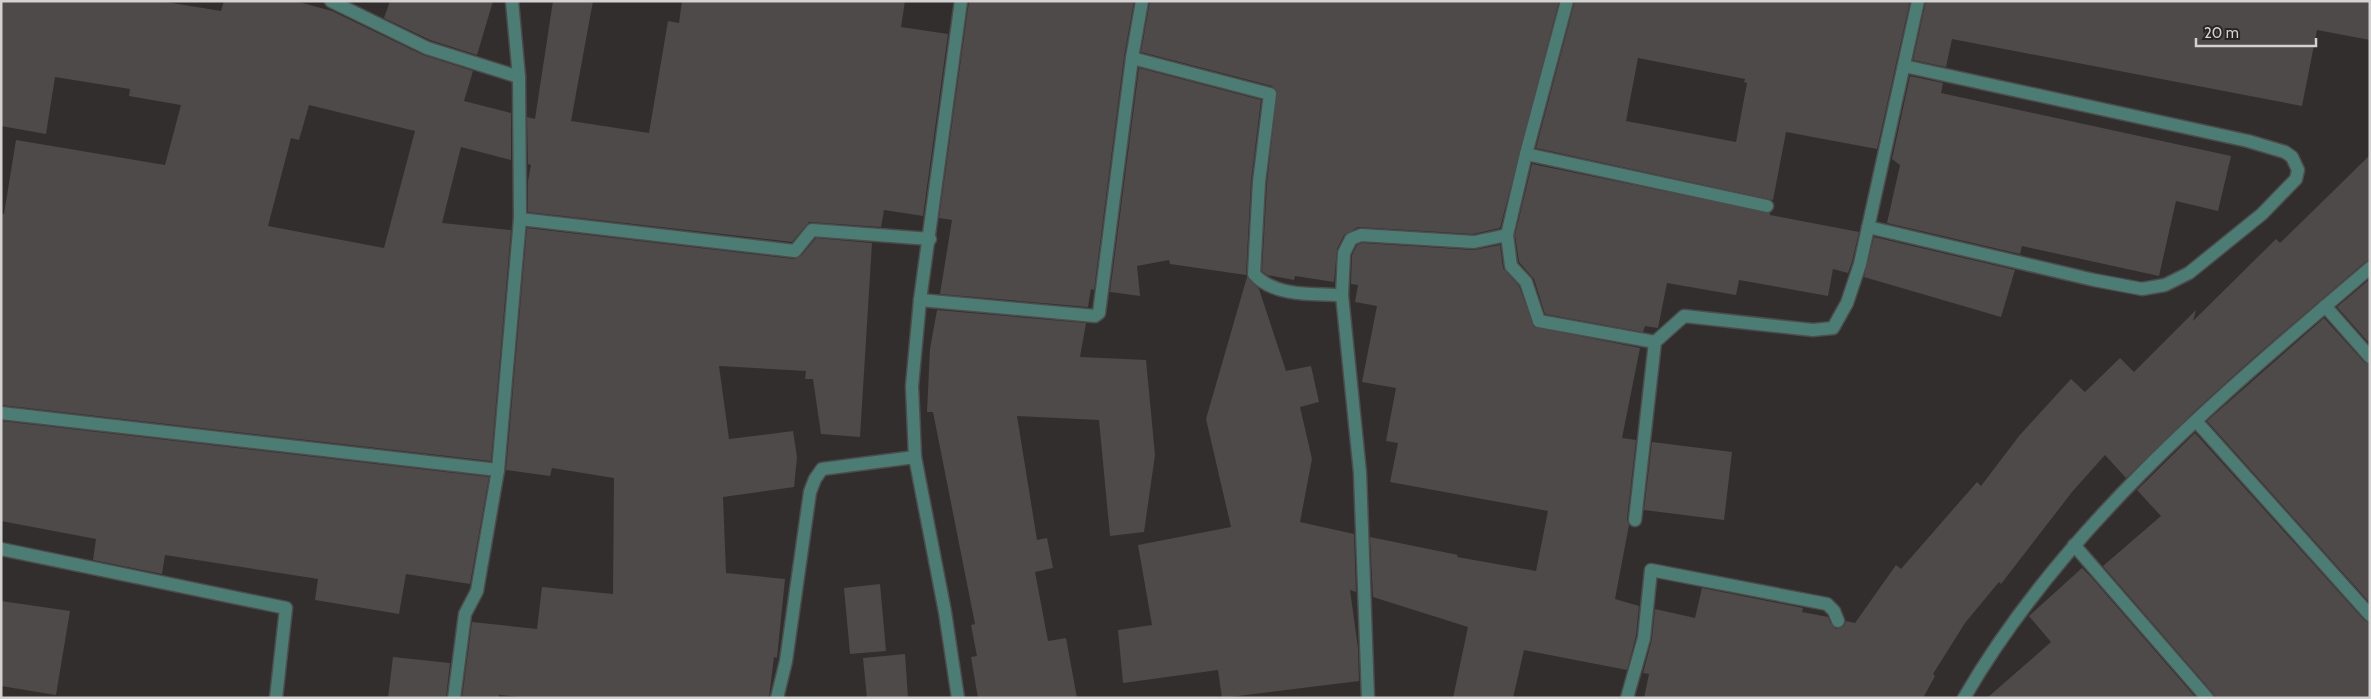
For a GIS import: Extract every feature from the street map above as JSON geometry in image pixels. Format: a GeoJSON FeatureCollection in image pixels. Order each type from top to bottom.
{"type":"FeatureCollection","features":[{"type":"Feature","properties":{"kind":"street"},"geometry":{"type":"LineString","coordinates":[[331,1],[427,48],[519,77]]}},
{"type":"Feature","properties":{"kind":"street"},"geometry":{"type":"LineString","coordinates":[[454,698],[465,614],[477,591],[498,470],[520,219],[519,77],[512,1]]}},
{"type":"Feature","properties":{"kind":"street"},"geometry":{"type":"LineString","coordinates":[[958,698],[945,612],[915,457],[912,386],[920,300],[930,239],[961,1]]}},
{"type":"Feature","properties":{"kind":"street"},"geometry":{"type":"LineString","coordinates":[[920,300],[1095,316],[1099,313],[1132,58],[1142,1]]}},
{"type":"Feature","properties":{"kind":"street"},"geometry":{"type":"LineString","coordinates":[[1567,1],[1526,154],[1507,234],[1511,266],[1526,282],[1539,321],[1655,342]]}},
{"type":"Feature","properties":{"kind":"street"},"geometry":{"type":"LineString","coordinates":[[1635,520],[1655,342],[1684,316],[1813,330],[1833,328],[1842,315],[1854,287],[1918,1]]}},
{"type":"Feature","properties":{"kind":"street"},"geometry":{"type":"LineString","coordinates":[[1132,58],[1270,94],[1259,182],[1254,274],[1262,282],[1298,294],[1342,295]]}},
{"type":"Feature","properties":{"kind":"street"},"geometry":{"type":"LineString","coordinates":[[1868,227],[2142,290],[2165,285],[2189,273],[2262,214],[2296,179],[2298,170],[2292,157],[2284,152],[2248,141],[1904,66]]}},
{"type":"Feature","properties":{"kind":"street"},"geometry":{"type":"LineString","coordinates":[[1526,154],[1767,206]]}},
{"type":"Feature","properties":{"kind":"street"},"geometry":{"type":"LineString","coordinates":[[520,219],[794,251],[812,230],[930,239]]}},
{"type":"Feature","properties":{"kind":"street"},"geometry":{"type":"LineString","coordinates":[[1368,698],[1360,473],[1342,295],[1344,252],[1351,239],[1360,235],[1474,242],[1507,234]]}},
{"type":"Feature","properties":{"kind":"street"},"geometry":{"type":"LineString","coordinates":[[1966,697],[2023,606],[2074,546],[2182,433],[2370,268]]}},
{"type":"Feature","properties":{"kind":"street"},"geometry":{"type":"LineString","coordinates":[[2325,306],[2370,357]]}},
{"type":"Feature","properties":{"kind":"street"},"geometry":{"type":"LineString","coordinates":[[1,413],[498,470]]}},
{"type":"Feature","properties":{"kind":"street"},"geometry":{"type":"LineString","coordinates":[[2196,421],[2370,615]]}},
{"type":"Feature","properties":{"kind":"street"},"geometry":{"type":"LineString","coordinates":[[777,698],[786,661],[810,492],[815,479],[822,469],[915,457]]}},
{"type":"Feature","properties":{"kind":"street"},"geometry":{"type":"LineString","coordinates":[[2074,546],[2207,698]]}},
{"type":"Feature","properties":{"kind":"street"},"geometry":{"type":"LineString","coordinates":[[1,549],[286,608],[276,698]]}},
{"type":"Feature","properties":{"kind":"street"},"geometry":{"type":"LineString","coordinates":[[1627,698],[1644,638],[1651,570],[1827,604],[1834,611],[1838,621]]}},
{"type":"Feature","properties":{"kind":"building"},"geometry":{"type":"Polygon","coordinates":[[[1,1],[160,1],[221,11],[224,1],[295,1],[332,11],[423,55],[473,71],[464,101],[511,113],[511,160],[461,147],[442,223],[511,230],[491,461],[1,405],[1,214],[4,214],[16,140],[165,165],[181,105],[129,96],[130,89],[55,77],[46,134],[1,126],[1,1]],[[309,105],[299,140],[291,138],[268,226],[384,248],[415,131],[309,105]]]}},
{"type":"Feature","properties":{"kind":"building"},"geometry":{"type":"Polygon","coordinates":[[[390,1],[493,1],[477,55],[430,40],[384,18],[390,1]]]}},
{"type":"Feature","properties":{"kind":"building"},"geometry":{"type":"Polygon","coordinates":[[[553,1],[593,1],[571,121],[649,133],[668,21],[679,23],[682,1],[905,1],[901,27],[948,34],[923,216],[884,210],[881,227],[809,222],[792,242],[528,212],[528,181],[531,165],[528,164],[527,117],[535,119],[553,1]]]}},
{"type":"Feature","properties":{"kind":"building"},"geometry":{"type":"Polygon","coordinates":[[[969,1],[1134,1],[1124,57],[1094,290],[1091,289],[1088,307],[940,294],[952,220],[939,218],[969,1]]]}},
{"type":"Feature","properties":{"kind":"building"},"geometry":{"type":"Polygon","coordinates":[[[1150,1],[1559,1],[1500,228],[1473,234],[1358,227],[1344,235],[1337,249],[1334,282],[1295,276],[1294,280],[1267,275],[1262,271],[1267,183],[1277,91],[1272,86],[1141,52],[1150,1]]]}},
{"type":"Feature","properties":{"kind":"building"},"geometry":{"type":"Polygon","coordinates":[[[1575,1],[1910,1],[1877,149],[1786,132],[1773,200],[1536,148],[1575,1]],[[1638,58],[1626,121],[1736,142],[1747,83],[1744,82],[1745,79],[1638,58]]]}},
{"type":"Feature","properties":{"kind":"building"},"geometry":{"type":"Polygon","coordinates":[[[1926,1],[2370,1],[2370,40],[2317,30],[2302,106],[1952,39],[1946,67],[1913,60],[1926,1]]]}},
{"type":"Feature","properties":{"kind":"building"},"geometry":{"type":"Polygon","coordinates":[[[1139,68],[1261,100],[1251,181],[1246,275],[1170,264],[1169,260],[1137,266],[1140,296],[1110,292],[1139,68]]]}},
{"type":"Feature","properties":{"kind":"building"},"geometry":{"type":"Polygon","coordinates":[[[1910,76],[1943,83],[1941,93],[2231,156],[2218,211],[2176,201],[2159,276],[2022,246],[2020,254],[1887,223],[1900,165],[1892,159],[1910,76]]]}},
{"type":"Feature","properties":{"kind":"building"},"geometry":{"type":"Polygon","coordinates":[[[2370,155],[2370,260],[2365,262],[2252,359],[2126,478],[2105,455],[2072,492],[2001,584],[1999,582],[1965,623],[1933,674],[1935,676],[1923,698],[1644,698],[1649,674],[1643,673],[1652,639],[1655,609],[1695,618],[1702,588],[1803,608],[1802,612],[1828,617],[1836,629],[1844,626],[1846,621],[1855,623],[1896,565],[1901,569],[1977,482],[1981,486],[2019,436],[2071,379],[2085,392],[2120,358],[2134,372],[2196,310],[2193,321],[2276,239],[2280,243],[2370,155]]]}},
{"type":"Feature","properties":{"kind":"building"},"geometry":{"type":"Polygon","coordinates":[[[1532,164],[1859,232],[1852,262],[1848,273],[1833,269],[1828,296],[1739,280],[1736,295],[1667,283],[1658,328],[1645,326],[1643,332],[1545,314],[1534,279],[1519,262],[1515,235],[1532,164]]]}},
{"type":"Feature","properties":{"kind":"building"},"geometry":{"type":"Polygon","coordinates":[[[527,228],[794,259],[801,256],[816,238],[872,243],[860,437],[821,434],[813,379],[805,379],[806,371],[719,366],[729,439],[793,431],[797,457],[794,487],[723,497],[726,573],[785,579],[777,658],[774,657],[769,698],[530,698],[499,695],[499,698],[462,698],[472,622],[537,629],[542,587],[613,594],[614,478],[552,468],[550,476],[506,470],[527,228]]]}},
{"type":"Feature","properties":{"kind":"building"},"geometry":{"type":"Polygon","coordinates":[[[1874,237],[2015,270],[2001,317],[1864,277],[1874,237]]]}},
{"type":"Feature","properties":{"kind":"building"},"geometry":{"type":"Polygon","coordinates":[[[1362,243],[1474,250],[1500,245],[1503,268],[1519,286],[1534,327],[1640,348],[1622,438],[1636,440],[1627,519],[1629,525],[1615,599],[1639,606],[1636,636],[1627,670],[1524,650],[1513,698],[1453,698],[1468,627],[1373,597],[1370,537],[1458,555],[1457,557],[1536,571],[1548,511],[1390,482],[1398,443],[1386,441],[1396,388],[1362,382],[1377,306],[1355,302],[1358,285],[1351,284],[1352,255],[1357,245],[1362,243]]]}},
{"type":"Feature","properties":{"kind":"building"},"geometry":{"type":"Polygon","coordinates":[[[1247,277],[1259,289],[1286,371],[1311,366],[1319,402],[1300,407],[1312,459],[1300,522],[1354,534],[1356,592],[1350,590],[1358,648],[1359,681],[1222,698],[1218,670],[1123,683],[1118,630],[1152,625],[1138,545],[1231,527],[1206,419],[1247,277]]]}},
{"type":"Feature","properties":{"kind":"building"},"geometry":{"type":"Polygon","coordinates":[[[2370,279],[2370,344],[2337,307],[2370,279]]]}},
{"type":"Feature","properties":{"kind":"building"},"geometry":{"type":"Polygon","coordinates":[[[937,310],[1086,323],[1080,357],[1146,360],[1155,455],[1144,532],[1110,536],[1099,420],[1017,416],[1037,540],[1047,538],[1053,568],[1035,572],[1048,641],[1066,638],[1077,698],[978,698],[971,657],[977,656],[971,625],[975,624],[933,412],[927,412],[930,349],[937,310]]]}},
{"type":"Feature","properties":{"kind":"building"},"geometry":{"type":"Polygon","coordinates":[[[2324,318],[2364,362],[2370,365],[2370,603],[2207,421],[2324,318]]]}},
{"type":"Feature","properties":{"kind":"building"},"geometry":{"type":"Polygon","coordinates":[[[1,421],[489,477],[470,584],[406,574],[399,614],[315,600],[318,579],[165,555],[162,574],[93,560],[96,539],[1,521],[1,421]]]}},
{"type":"Feature","properties":{"kind":"building"},"geometry":{"type":"Polygon","coordinates":[[[2195,433],[2364,620],[2370,623],[2370,698],[2215,698],[2213,693],[2103,566],[2161,516],[2137,490],[2195,433]]]}},
{"type":"Feature","properties":{"kind":"building"},"geometry":{"type":"Polygon","coordinates":[[[1652,442],[1732,452],[1724,520],[1644,510],[1652,442]]]}},
{"type":"Feature","properties":{"kind":"building"},"geometry":{"type":"Polygon","coordinates":[[[2082,568],[2196,698],[1987,698],[2051,642],[2029,616],[2082,568]]]}},
{"type":"Feature","properties":{"kind":"building"},"geometry":{"type":"Polygon","coordinates":[[[880,584],[886,651],[850,654],[844,588],[880,584]]]}},
{"type":"Feature","properties":{"kind":"building"},"geometry":{"type":"Polygon","coordinates":[[[1,601],[70,611],[56,695],[1,686],[1,601]]]}},
{"type":"Feature","properties":{"kind":"building"},"geometry":{"type":"Polygon","coordinates":[[[905,654],[908,698],[867,698],[863,658],[905,654]]]}},
{"type":"Feature","properties":{"kind":"building"},"geometry":{"type":"Polygon","coordinates":[[[393,657],[450,663],[446,698],[388,698],[393,657]]]}}]}
